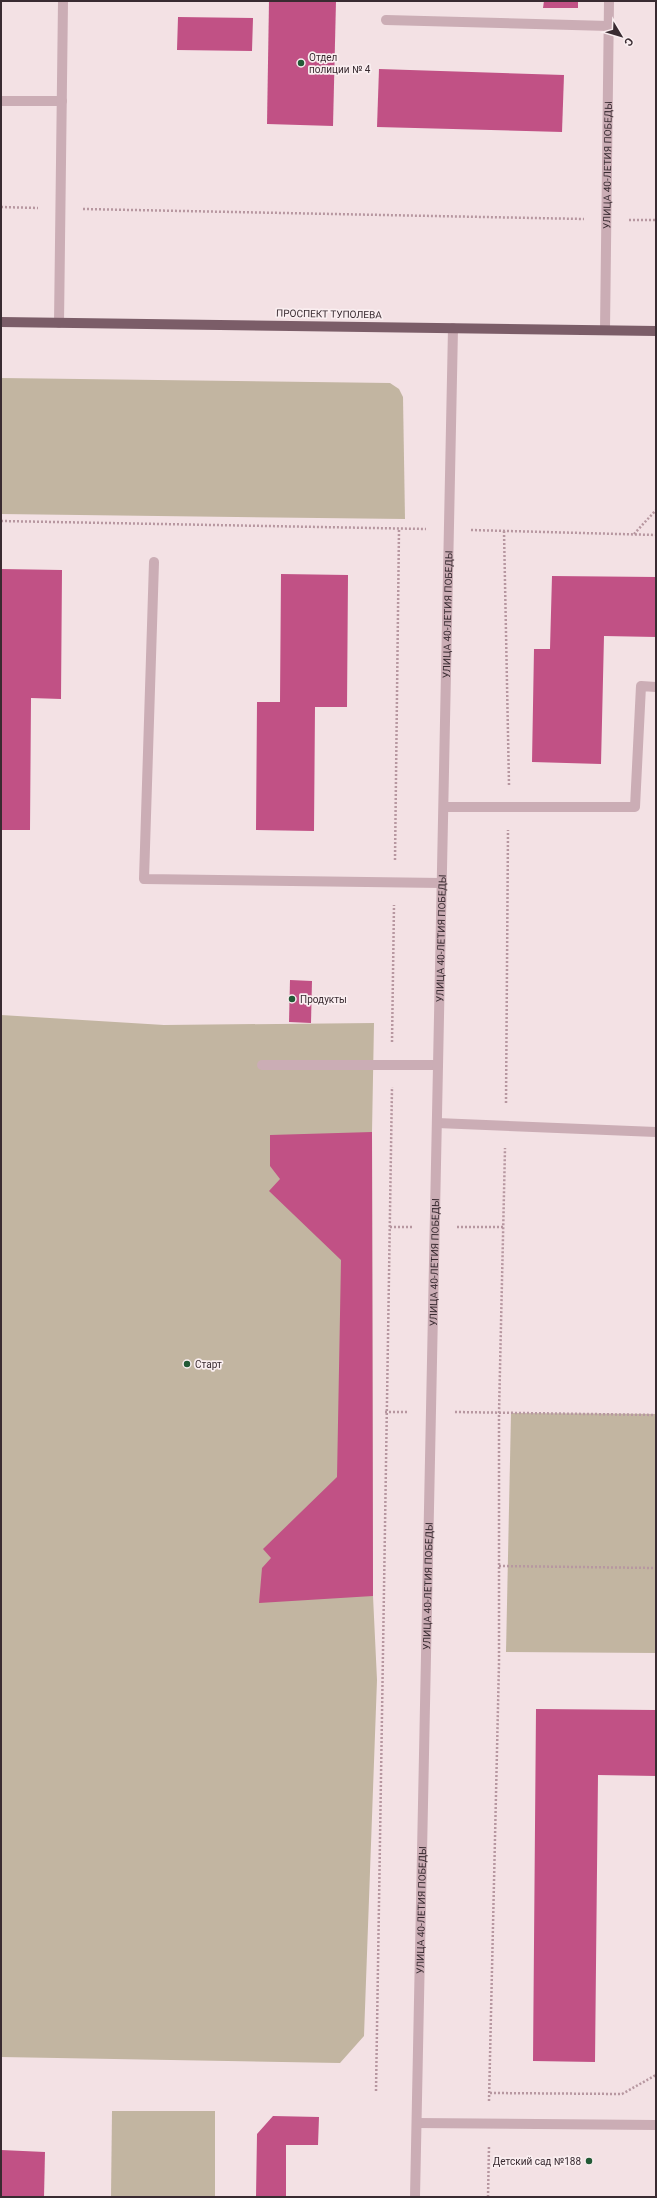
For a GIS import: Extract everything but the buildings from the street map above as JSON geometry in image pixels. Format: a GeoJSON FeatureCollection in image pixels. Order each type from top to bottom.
{"type":"FeatureCollection","features":[{"type":"Feature","properties":{"kind":"main road","name":"ПРОСПЕКТ ТУПОЛЕВА"},"geometry":{"type":"LineString","coordinates":[[1,322],[656,331]]}},
{"type":"Feature","properties":{"kind":"street"},"geometry":{"type":"LineString","coordinates":[[59,323],[63,1]]}},
{"type":"Feature","properties":{"kind":"street","name":"УЛИЦА 40-ЛЕТИЯ ПОБЕДЫ"},"geometry":{"type":"LineString","coordinates":[[605,330],[609,1]]}},
{"type":"Feature","properties":{"kind":"street"},"geometry":{"type":"LineString","coordinates":[[386,20],[609,26]]}},
{"type":"Feature","properties":{"kind":"street"},"geometry":{"type":"LineString","coordinates":[[1,101],[62,101]]}},
{"type":"Feature","properties":{"kind":"street","name":"УЛИЦА 40-ЛЕТИЯ ПОБЕДЫ"},"geometry":{"type":"LineString","coordinates":[[415,2197],[453,328]]}},
{"type":"Feature","properties":{"kind":"street"},"geometry":{"type":"LineString","coordinates":[[154,562],[144,879],[395,884],[442,883]]}},
{"type":"Feature","properties":{"kind":"street"},"geometry":{"type":"LineString","coordinates":[[444,807],[635,807],[641,686],[656,687]]}},
{"type":"Feature","properties":{"kind":"street"},"geometry":{"type":"LineString","coordinates":[[262,1065],[438,1064]]}},
{"type":"Feature","properties":{"kind":"street"},"geometry":{"type":"LineString","coordinates":[[437,1123],[656,1132]]}},
{"type":"Feature","properties":{"kind":"street"},"geometry":{"type":"LineString","coordinates":[[417,2123],[656,2125]]}},
{"type":"Feature","properties":{"kind":"path"},"geometry":{"type":"LineString","coordinates":[[1,207],[656,220]]}},
{"type":"Feature","properties":{"kind":"path"},"geometry":{"type":"LineString","coordinates":[[633,535],[656,510]]}},
{"type":"Feature","properties":{"kind":"path"},"geometry":{"type":"LineString","coordinates":[[1,521],[399,529],[395,884],[385,1412],[376,2091]]}},
{"type":"Feature","properties":{"kind":"path"},"geometry":{"type":"LineString","coordinates":[[488,2197],[499,1566],[499,1413],[506,1125],[507,835],[510,806],[504,532],[656,535]]}},
{"type":"Feature","properties":{"kind":"path"},"geometry":{"type":"LineString","coordinates":[[385,1412],[656,1415]]}},
{"type":"Feature","properties":{"kind":"path"},"geometry":{"type":"LineString","coordinates":[[499,1566],[656,1568]]}},
{"type":"Feature","properties":{"kind":"path"},"geometry":{"type":"LineString","coordinates":[[490,2093],[622,2094],[656,2074]]}},
{"type":"Feature","properties":{"kind":"shaded area"},"geometry":{"type":"Polygon","coordinates":[[[1,378],[390,383],[399,389],[403,397],[405,519],[1,514],[1,378]]]}},
{"type":"Feature","properties":{"kind":"shaded area","name":"Старт"},"geometry":{"type":"Polygon","coordinates":[[[1,1015],[164,1025],[374,1023],[372,1132],[373,1596],[377,1680],[364,2036],[340,2063],[1,2057],[1,1015]]]}},
{"type":"Feature","properties":{"kind":"shaded area"},"geometry":{"type":"Polygon","coordinates":[[[511,1413],[656,1414],[656,1653],[506,1652],[511,1413]]]}},
{"type":"Feature","properties":{"kind":"shaded area"},"geometry":{"type":"Polygon","coordinates":[[[112,2111],[215,2111],[215,2197],[111,2197],[112,2111]]]}},
{"type":"Feature","properties":{"kind":"place","name":"Отдел полиции № 4"},"geometry":{"type":"Point","coordinates":[301,63]}},
{"type":"Feature","properties":{"kind":"place","name":"Продукты"},"geometry":{"type":"Point","coordinates":[292,999]}},
{"type":"Feature","properties":{"kind":"place","name":"Старт"},"geometry":{"type":"Point","coordinates":[187,1364]}},
{"type":"Feature","properties":{"kind":"place","name":"Детский сад №188"},"geometry":{"type":"Point","coordinates":[589,2161]}}]}
